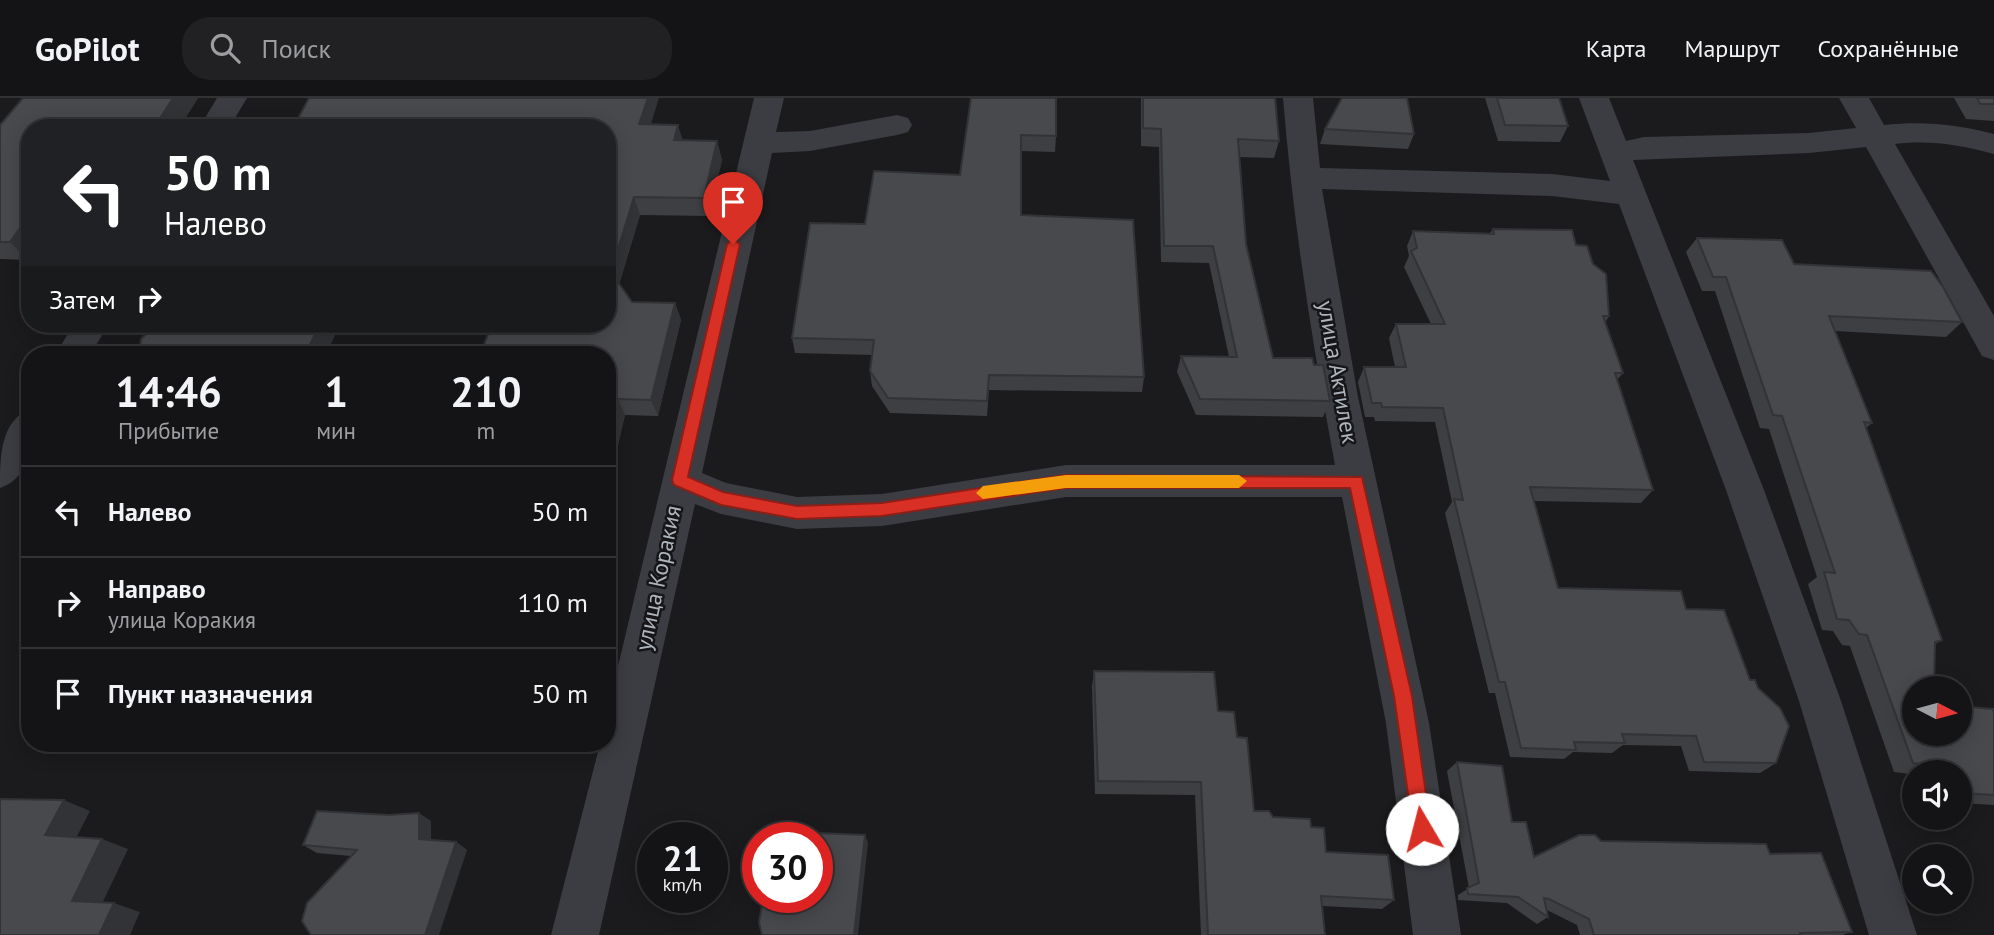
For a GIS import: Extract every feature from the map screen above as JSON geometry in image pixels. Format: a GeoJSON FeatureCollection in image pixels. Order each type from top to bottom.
{"type":"FeatureCollection","features":[{"type":"Feature","properties":{"kind":"street"},"geometry":{"type":"LineString","coordinates":[[219,119],[232,98]]}},
{"type":"Feature","properties":{"kind":"street","name":"улица Коракия"},"geometry":{"type":"LineString","coordinates":[[575,935],[769,98]]}},
{"type":"Feature","properties":{"kind":"street","name":"улица Актилек"},"geometry":{"type":"LineString","coordinates":[[1298,98],[1304,178],[1357,481],[1403,696],[1437,935]]}},
{"type":"Feature","properties":{"kind":"street"},"geometry":{"type":"LineString","coordinates":[[1594,98],[1762,539],[1820,701],[1893,935]]}},
{"type":"Feature","properties":{"kind":"street"},"geometry":{"type":"LineString","coordinates":[[1854,98],[1994,347]]}},
{"type":"Feature","properties":{"kind":"street"},"geometry":{"type":"LineString","coordinates":[[757,143],[810,141],[897,125]]}},
{"type":"Feature","properties":{"kind":"street"},"geometry":{"type":"LineString","coordinates":[[1615,154],[1644,147],[1809,143],[1921,131],[1951,132],[1994,144]]}},
{"type":"Feature","properties":{"kind":"street"},"geometry":{"type":"LineString","coordinates":[[1304,178],[1552,185],[1630,194]]}},
{"type":"Feature","properties":{"kind":"street"},"geometry":{"type":"LineString","coordinates":[[0,472],[21,438]]}},
{"type":"Feature","properties":{"kind":"street"},"geometry":{"type":"LineString","coordinates":[[680,480],[721,498],[797,513],[882,510],[1066,481],[1357,481]]}},
{"type":"Feature","properties":{"kind":"building"},"geometry":{"type":"Polygon","coordinates":[[[23,98],[173,98],[160,119],[21,119],[21,227],[10,242],[0,242],[0,125],[23,98]]]}},
{"type":"Feature","properties":{"kind":"building"},"geometry":{"type":"Polygon","coordinates":[[[309,98],[648,98],[639,124],[678,125],[674,140],[717,141],[704,198],[634,197],[616,256],[616,119],[298,119],[309,98]]]}},
{"type":"Feature","properties":{"kind":"building"},"geometry":{"type":"Polygon","coordinates":[[[971,98],[1056,98],[1056,136],[1021,135],[1021,215],[1133,220],[1144,377],[989,375],[987,401],[888,398],[870,371],[874,340],[792,338],[810,223],[865,224],[874,171],[960,175],[971,98]]]}},
{"type":"Feature","properties":{"kind":"building"},"geometry":{"type":"Polygon","coordinates":[[[1143,98],[1275,98],[1279,141],[1238,139],[1246,244],[1273,358],[1312,358],[1314,365],[1323,365],[1330,401],[1200,399],[1181,356],[1237,357],[1213,246],[1164,246],[1161,129],[1143,128],[1143,98]]]}},
{"type":"Feature","properties":{"kind":"building"},"geometry":{"type":"Polygon","coordinates":[[[1342,98],[1407,98],[1414,134],[1325,129],[1342,98]]]}},
{"type":"Feature","properties":{"kind":"building"},"geometry":{"type":"Polygon","coordinates":[[[1497,98],[1559,98],[1568,126],[1505,125],[1497,98]]]}},
{"type":"Feature","properties":{"kind":"building"},"geometry":{"type":"Polygon","coordinates":[[[1977,98],[1994,98],[1994,104],[1980,104],[1977,98]]]}},
{"type":"Feature","properties":{"kind":"building"},"geometry":{"type":"Polygon","coordinates":[[[1493,229],[1572,230],[1576,245],[1587,246],[1593,264],[1606,274],[1609,316],[1603,316],[1623,373],[1615,373],[1653,490],[1530,487],[1558,588],[1681,591],[1686,609],[1724,610],[1750,680],[1755,680],[1758,688],[1780,708],[1789,726],[1776,763],[1704,762],[1696,736],[1622,734],[1625,743],[1574,742],[1576,750],[1521,748],[1505,682],[1499,682],[1454,499],[1463,500],[1443,408],[1382,407],[1381,403],[1372,403],[1364,367],[1406,367],[1396,324],[1445,324],[1411,251],[1417,248],[1413,231],[1494,234],[1493,229]]]}},
{"type":"Feature","properties":{"kind":"building"},"geometry":{"type":"Polygon","coordinates":[[[1697,238],[1782,240],[1794,264],[1931,271],[1962,322],[1829,316],[1872,423],[1864,422],[1942,640],[1935,642],[1934,676],[1902,676],[1902,732],[1867,635],[1859,634],[1849,620],[1837,619],[1824,572],[1835,573],[1782,416],[1773,415],[1726,277],[1713,277],[1697,238]]]}},
{"type":"Feature","properties":{"kind":"building"},"geometry":{"type":"Polygon","coordinates":[[[616,279],[632,302],[675,303],[651,400],[618,399],[616,407],[616,346],[483,346],[489,333],[616,333],[616,279]]]}},
{"type":"Feature","properties":{"kind":"building"},"geometry":{"type":"Polygon","coordinates":[[[147,333],[316,333],[309,346],[140,346],[141,339],[147,333]]]}},
{"type":"Feature","properties":{"kind":"building"},"geometry":{"type":"Polygon","coordinates":[[[1094,671],[1214,672],[1218,711],[1234,712],[1237,737],[1247,738],[1254,811],[1269,811],[1273,817],[1310,819],[1311,827],[1324,828],[1326,852],[1388,855],[1394,900],[1321,896],[1325,935],[1208,935],[1201,782],[1098,781],[1094,671]]]}},
{"type":"Feature","properties":{"kind":"building"},"geometry":{"type":"Polygon","coordinates":[[[1972,707],[1993,709],[1994,795],[1972,794],[1972,760],[1912,760],[1907,746],[1972,746],[1972,707]]]}},
{"type":"Feature","properties":{"kind":"building"},"geometry":{"type":"Polygon","coordinates":[[[1457,762],[1502,766],[1512,822],[1526,822],[1534,857],[1579,835],[1595,835],[1601,841],[1766,844],[1770,854],[1821,853],[1852,932],[1800,933],[1801,935],[1594,935],[1589,919],[1549,899],[1544,898],[1548,917],[1518,897],[1468,894],[1467,888],[1479,883],[1457,762]]]}},
{"type":"Feature","properties":{"kind":"building"},"geometry":{"type":"Polygon","coordinates":[[[0,799],[64,800],[45,835],[102,839],[72,901],[114,903],[99,935],[0,935],[0,799]]]}},
{"type":"Feature","properties":{"kind":"building"},"geometry":{"type":"Polygon","coordinates":[[[317,811],[389,815],[419,813],[419,839],[456,842],[425,935],[311,935],[302,921],[307,903],[357,850],[303,845],[317,811]]]}},
{"type":"Feature","properties":{"kind":"building"},"geometry":{"type":"Polygon","coordinates":[[[833,834],[865,835],[854,935],[762,935],[759,922],[761,913],[833,913],[833,834]]]}},
{"type":"Feature","properties":{"kind":"slow traffic"},"geometry":{"type":"LineString","coordinates":[[983,493],[1066,481],[1239,481]]}},
{"type":"Feature","properties":{"kind":"route"},"geometry":{"type":"LineString","coordinates":[[733,244],[680,480],[721,498],[797,513],[882,510],[1066,481],[1357,481],[1403,696],[1422,829]]}}]}
